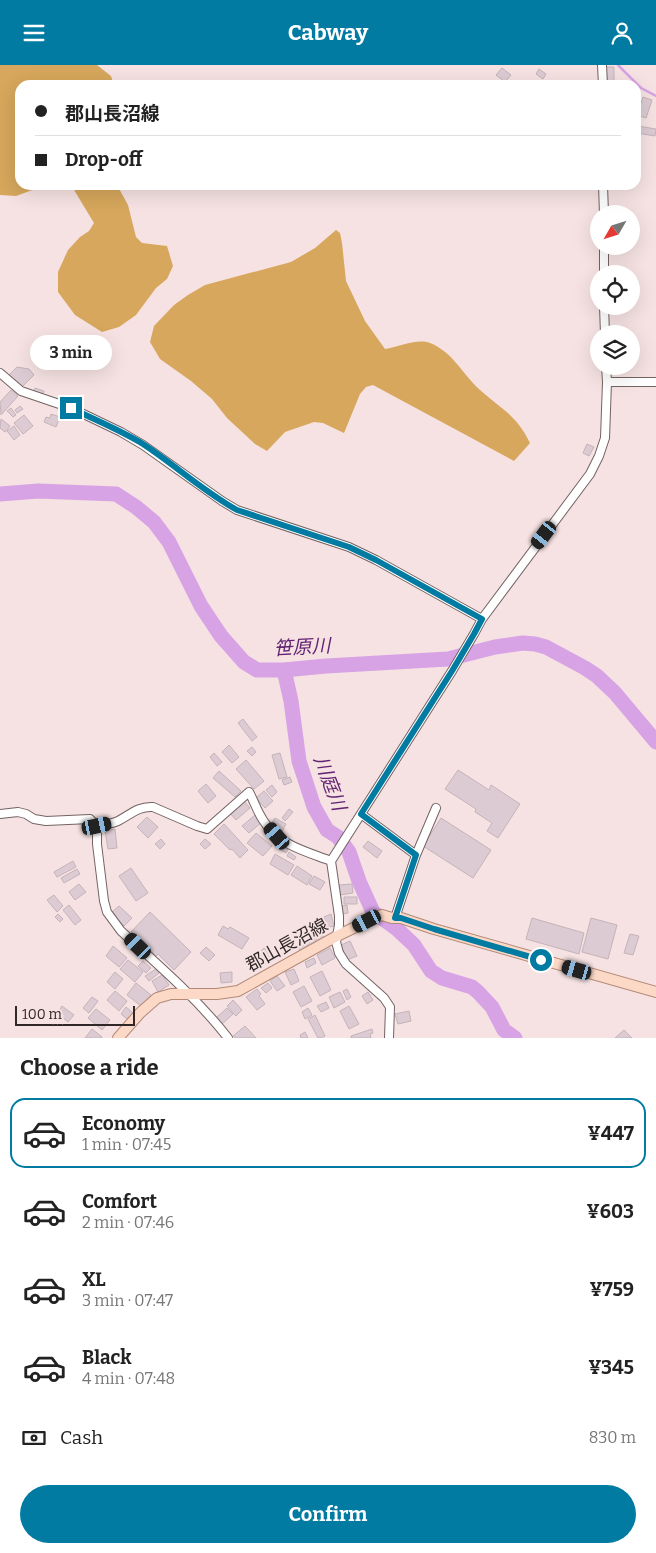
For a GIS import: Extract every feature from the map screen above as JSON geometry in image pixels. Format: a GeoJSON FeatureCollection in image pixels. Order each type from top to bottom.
{"type":"FeatureCollection","features":[{"type":"Feature","properties":{"kind":"main road","name":"郡山長沼線"},"geometry":{"type":"LineString","coordinates":[[118,1038],[140,1013],[157,998],[172,994],[218,994],[238,991],[337,936],[382,915],[401,918],[656,992]]}},
{"type":"Feature","properties":{"kind":"street"},"geometry":{"type":"LineString","coordinates":[[602,65],[603,80]]}},
{"type":"Feature","properties":{"kind":"street"},"geometry":{"type":"LineString","coordinates":[[603,190],[604,205]]}},
{"type":"Feature","properties":{"kind":"street"},"geometry":{"type":"LineString","coordinates":[[0,373],[26,393],[71,408],[121,432],[237,510],[349,547],[482,619]]}},
{"type":"Feature","properties":{"kind":"street"},"geometry":{"type":"LineString","coordinates":[[389,1038],[390,1007],[384,998],[342,959],[336,942],[339,916],[333,857],[452,671],[482,619],[590,474],[605,438],[607,375]]}},
{"type":"Feature","properties":{"kind":"street"},"geometry":{"type":"LineString","coordinates":[[607,383],[656,382]]}},
{"type":"Feature","properties":{"kind":"street"},"geometry":{"type":"LineString","coordinates":[[97,826],[115,822],[140,808],[153,807],[207,829],[248,792],[262,820],[286,844],[333,857]]}},
{"type":"Feature","properties":{"kind":"street"},"geometry":{"type":"LineString","coordinates":[[393,918],[416,855],[436,808]]}},
{"type":"Feature","properties":{"kind":"street"},"geometry":{"type":"LineString","coordinates":[[0,814],[18,812],[34,819],[46,821],[90,819],[97,826],[102,894],[107,912],[121,931],[187,993],[228,1038]]}},
{"type":"Feature","properties":{"kind":"street"},"geometry":{"type":"LineString","coordinates":[[361,814],[416,855]]}},
{"type":"Feature","properties":{"kind":"shaded area"},"geometry":{"type":"Polygon","coordinates":[[[0,65],[97,65],[111,76],[112,80],[15,80],[15,190],[32,190],[16,196],[0,195],[0,65]]]}},
{"type":"Feature","properties":{"kind":"shaded area"},"geometry":{"type":"Polygon","coordinates":[[[74,190],[120,190],[128,205],[136,237],[142,243],[167,246],[173,266],[167,279],[156,288],[136,315],[119,327],[102,332],[75,315],[58,292],[58,272],[68,250],[80,237],[89,231],[94,223],[74,190]]]}},
{"type":"Feature","properties":{"kind":"shaded area"},"geometry":{"type":"Polygon","coordinates":[[[336,230],[340,233],[342,243],[346,281],[365,321],[385,349],[413,342],[425,342],[445,352],[480,390],[514,419],[525,433],[530,443],[514,461],[373,385],[366,387],[360,394],[344,433],[323,423],[314,422],[285,432],[267,451],[255,444],[227,418],[212,399],[160,359],[150,342],[154,326],[174,305],[205,285],[291,262],[315,248],[336,230]]]}},
{"type":"Feature","properties":{"kind":"building"},"geometry":{"type":"Polygon","coordinates":[[[606,67],[614,67],[614,80],[607,80],[606,67]]]}},
{"type":"Feature","properties":{"kind":"building"},"geometry":{"type":"Polygon","coordinates":[[[502,68],[511,75],[507,80],[502,80],[496,75],[502,68]]]}},
{"type":"Feature","properties":{"kind":"building"},"geometry":{"type":"Polygon","coordinates":[[[539,69],[546,74],[543,79],[536,74],[539,69]]]}},
{"type":"Feature","properties":{"kind":"building"},"geometry":{"type":"Polygon","coordinates":[[[643,97],[652,100],[646,118],[641,116],[643,97]]]}},
{"type":"Feature","properties":{"kind":"building"},"geometry":{"type":"Polygon","coordinates":[[[641,126],[656,129],[655,136],[641,134],[641,126]]]}},
{"type":"Feature","properties":{"kind":"building"},"geometry":{"type":"Polygon","coordinates":[[[17,367],[29,369],[34,375],[22,387],[9,375],[17,367]]]}},
{"type":"Feature","properties":{"kind":"building"},"geometry":{"type":"Polygon","coordinates":[[[35,388],[44,391],[43,394],[34,392],[35,388]]]}},
{"type":"Feature","properties":{"kind":"building"},"geometry":{"type":"Polygon","coordinates":[[[11,390],[18,396],[1,415],[0,402],[11,390]]]}},
{"type":"Feature","properties":{"kind":"building"},"geometry":{"type":"Polygon","coordinates":[[[20,406],[23,409],[17,413],[15,410],[20,406]]]}},
{"type":"Feature","properties":{"kind":"building"},"geometry":{"type":"Polygon","coordinates":[[[11,408],[16,415],[13,417],[7,411],[11,408]]]}},
{"type":"Feature","properties":{"kind":"building"},"geometry":{"type":"Polygon","coordinates":[[[51,414],[60,417],[56,427],[44,422],[46,417],[50,418],[51,414]]]}},
{"type":"Feature","properties":{"kind":"building"},"geometry":{"type":"Polygon","coordinates":[[[24,415],[33,426],[23,434],[14,423],[24,415]]]}},
{"type":"Feature","properties":{"kind":"building"},"geometry":{"type":"Polygon","coordinates":[[[1,419],[10,426],[5,432],[0,428],[1,419]]]}},
{"type":"Feature","properties":{"kind":"building"},"geometry":{"type":"Polygon","coordinates":[[[14,426],[20,435],[14,440],[7,431],[14,426]]]}},
{"type":"Feature","properties":{"kind":"building"},"geometry":{"type":"Polygon","coordinates":[[[587,444],[594,447],[589,456],[583,453],[587,444]]]}},
{"type":"Feature","properties":{"kind":"building"},"geometry":{"type":"Polygon","coordinates":[[[243,719],[257,737],[252,741],[238,723],[243,719]]]}},
{"type":"Feature","properties":{"kind":"building"},"geometry":{"type":"Polygon","coordinates":[[[229,745],[239,757],[232,763],[222,752],[229,745]]]}},
{"type":"Feature","properties":{"kind":"building"},"geometry":{"type":"Polygon","coordinates":[[[252,747],[256,752],[252,756],[247,751],[252,747]]]}},
{"type":"Feature","properties":{"kind":"building"},"geometry":{"type":"Polygon","coordinates":[[[214,753],[222,762],[217,766],[210,757],[214,753]]]}},
{"type":"Feature","properties":{"kind":"building"},"geometry":{"type":"Polygon","coordinates":[[[280,753],[287,777],[279,779],[272,755],[280,753]]]}},
{"type":"Feature","properties":{"kind":"building"},"geometry":{"type":"Polygon","coordinates":[[[246,760],[264,781],[254,789],[236,769],[246,760]]]}},
{"type":"Feature","properties":{"kind":"building"},"geometry":{"type":"Polygon","coordinates":[[[458,770],[489,790],[491,785],[520,804],[498,838],[487,831],[492,823],[475,812],[476,809],[445,789],[458,770]]]}},
{"type":"Feature","properties":{"kind":"building"},"geometry":{"type":"Polygon","coordinates":[[[219,771],[241,791],[235,797],[213,778],[219,771]]]}},
{"type":"Feature","properties":{"kind":"building"},"geometry":{"type":"Polygon","coordinates":[[[290,777],[292,782],[284,785],[282,780],[290,777]]]}},
{"type":"Feature","properties":{"kind":"building"},"geometry":{"type":"Polygon","coordinates":[[[206,784],[216,796],[208,803],[198,791],[206,784]]]}},
{"type":"Feature","properties":{"kind":"building"},"geometry":{"type":"Polygon","coordinates":[[[272,785],[277,792],[272,797],[266,790],[272,785]]]}},
{"type":"Feature","properties":{"kind":"building"},"geometry":{"type":"Polygon","coordinates":[[[264,791],[273,801],[265,808],[256,798],[264,791]]]}},
{"type":"Feature","properties":{"kind":"building"},"geometry":{"type":"Polygon","coordinates":[[[243,800],[250,808],[236,820],[229,812],[243,800]]]}},
{"type":"Feature","properties":{"kind":"building"},"geometry":{"type":"Polygon","coordinates":[[[289,809],[293,812],[285,821],[282,818],[289,809]]]}},
{"type":"Feature","properties":{"kind":"building"},"geometry":{"type":"Polygon","coordinates":[[[255,815],[261,823],[249,833],[242,826],[255,815]]]}},
{"type":"Feature","properties":{"kind":"building"},"geometry":{"type":"Polygon","coordinates":[[[147,817],[158,827],[148,838],[137,827],[147,817]]]}},
{"type":"Feature","properties":{"kind":"building"},"geometry":{"type":"Polygon","coordinates":[[[275,818],[286,824],[280,835],[270,826],[275,818]]]}},
{"type":"Feature","properties":{"kind":"building"},"geometry":{"type":"Polygon","coordinates":[[[441,818],[491,850],[473,878],[423,846],[441,818]]]}},
{"type":"Feature","properties":{"kind":"building"},"geometry":{"type":"Polygon","coordinates":[[[224,824],[248,850],[240,858],[214,834],[224,824]]]}},
{"type":"Feature","properties":{"kind":"building"},"geometry":{"type":"Polygon","coordinates":[[[115,829],[117,848],[108,849],[105,831],[115,829]]]}},
{"type":"Feature","properties":{"kind":"building"},"geometry":{"type":"Polygon","coordinates":[[[256,833],[272,846],[263,856],[247,843],[256,833]]]}},
{"type":"Feature","properties":{"kind":"building"},"geometry":{"type":"Polygon","coordinates":[[[161,839],[165,844],[160,849],[155,844],[161,839]]]}},
{"type":"Feature","properties":{"kind":"building"},"geometry":{"type":"Polygon","coordinates":[[[205,839],[211,844],[205,849],[200,844],[205,839]]]}},
{"type":"Feature","properties":{"kind":"building"},"geometry":{"type":"Polygon","coordinates":[[[368,841],[382,851],[377,858],[363,847],[368,841]]]}},
{"type":"Feature","properties":{"kind":"building"},"geometry":{"type":"Polygon","coordinates":[[[281,846],[288,850],[286,853],[279,849],[281,846]]]}},
{"type":"Feature","properties":{"kind":"building"},"geometry":{"type":"Polygon","coordinates":[[[289,852],[296,857],[294,860],[287,856],[289,852]]]}},
{"type":"Feature","properties":{"kind":"building"},"geometry":{"type":"Polygon","coordinates":[[[275,854],[294,865],[288,875],[270,864],[275,854]]]}},
{"type":"Feature","properties":{"kind":"building"},"geometry":{"type":"Polygon","coordinates":[[[73,861],[76,867],[57,877],[54,872],[73,861]]]}},
{"type":"Feature","properties":{"kind":"building"},"geometry":{"type":"Polygon","coordinates":[[[297,866],[312,876],[307,885],[291,875],[297,866]]]}},
{"type":"Feature","properties":{"kind":"building"},"geometry":{"type":"Polygon","coordinates":[[[131,868],[148,893],[136,901],[119,876],[131,868]]]}},
{"type":"Feature","properties":{"kind":"building"},"geometry":{"type":"Polygon","coordinates":[[[77,869],[80,874],[64,883],[61,878],[77,869]]]}},
{"type":"Feature","properties":{"kind":"building"},"geometry":{"type":"Polygon","coordinates":[[[314,876],[325,882],[320,890],[309,884],[314,876]]]}},
{"type":"Feature","properties":{"kind":"building"},"geometry":{"type":"Polygon","coordinates":[[[79,884],[86,892],[75,900],[69,892],[79,884]]]}},
{"type":"Feature","properties":{"kind":"building"},"geometry":{"type":"Polygon","coordinates":[[[352,884],[353,893],[340,895],[339,885],[352,884]]]}},
{"type":"Feature","properties":{"kind":"building"},"geometry":{"type":"Polygon","coordinates":[[[54,895],[63,906],[57,912],[47,900],[54,895]]]}},
{"type":"Feature","properties":{"kind":"building"},"geometry":{"type":"Polygon","coordinates":[[[344,897],[357,897],[357,904],[344,904],[344,897]]]}},
{"type":"Feature","properties":{"kind":"building"},"geometry":{"type":"Polygon","coordinates":[[[69,905],[81,920],[75,925],[63,910],[69,905]]]}},
{"type":"Feature","properties":{"kind":"building"},"geometry":{"type":"Polygon","coordinates":[[[347,905],[348,913],[343,914],[342,906],[347,905]]]}},
{"type":"Feature","properties":{"kind":"building"},"geometry":{"type":"Polygon","coordinates":[[[119,906],[132,918],[124,926],[111,913],[119,906]]]}},
{"type":"Feature","properties":{"kind":"building"},"geometry":{"type":"Polygon","coordinates":[[[150,912],[191,952],[174,970],[131,932],[150,912]]]}},
{"type":"Feature","properties":{"kind":"building"},"geometry":{"type":"Polygon","coordinates":[[[58,914],[63,919],[60,922],[55,917],[58,914]]]}},
{"type":"Feature","properties":{"kind":"building"},"geometry":{"type":"Polygon","coordinates":[[[331,914],[334,926],[327,928],[324,917],[331,914]]]}},
{"type":"Feature","properties":{"kind":"building"},"geometry":{"type":"Polygon","coordinates":[[[532,918],[584,933],[579,954],[526,939],[532,918]]]}},
{"type":"Feature","properties":{"kind":"building"},"geometry":{"type":"Polygon","coordinates":[[[591,918],[617,925],[608,959],[582,952],[591,918]]]}},
{"type":"Feature","properties":{"kind":"building"},"geometry":{"type":"Polygon","coordinates":[[[314,921],[325,939],[317,944],[308,925],[314,921]]]}},
{"type":"Feature","properties":{"kind":"building"},"geometry":{"type":"Polygon","coordinates":[[[223,926],[228,929],[230,927],[249,938],[242,949],[218,935],[223,926]]]}},
{"type":"Feature","properties":{"kind":"building"},"geometry":{"type":"Polygon","coordinates":[[[309,934],[316,945],[310,949],[303,938],[309,934]]]}},
{"type":"Feature","properties":{"kind":"building"},"geometry":{"type":"Polygon","coordinates":[[[630,934],[639,936],[633,955],[624,953],[630,934]]]}},
{"type":"Feature","properties":{"kind":"building"},"geometry":{"type":"Polygon","coordinates":[[[350,941],[357,956],[347,960],[341,945],[350,941]]]}},
{"type":"Feature","properties":{"kind":"building"},"geometry":{"type":"Polygon","coordinates":[[[305,943],[308,949],[301,953],[298,948],[305,943]]]}},
{"type":"Feature","properties":{"kind":"building"},"geometry":{"type":"Polygon","coordinates":[[[113,946],[127,958],[119,967],[106,956],[113,946]]]}},
{"type":"Feature","properties":{"kind":"building"},"geometry":{"type":"Polygon","coordinates":[[[206,947],[215,955],[209,961],[200,953],[206,947]]]}},
{"type":"Feature","properties":{"kind":"building"},"geometry":{"type":"Polygon","coordinates":[[[264,948],[273,958],[264,965],[256,956],[264,948]]]}},
{"type":"Feature","properties":{"kind":"building"},"geometry":{"type":"Polygon","coordinates":[[[330,948],[335,958],[322,965],[317,955],[330,948]]]}},
{"type":"Feature","properties":{"kind":"building"},"geometry":{"type":"Polygon","coordinates":[[[314,958],[316,963],[307,968],[305,962],[314,958]]]}},
{"type":"Feature","properties":{"kind":"building"},"geometry":{"type":"Polygon","coordinates":[[[128,960],[143,972],[135,982],[120,969],[128,960]]]}},
{"type":"Feature","properties":{"kind":"building"},"geometry":{"type":"Polygon","coordinates":[[[143,961],[151,968],[146,973],[138,966],[143,961]]]}},
{"type":"Feature","properties":{"kind":"building"},"geometry":{"type":"Polygon","coordinates":[[[156,969],[159,973],[149,981],[145,976],[156,969]]]}},
{"type":"Feature","properties":{"kind":"building"},"geometry":{"type":"Polygon","coordinates":[[[294,969],[299,981],[291,985],[285,972],[294,969]]]}},
{"type":"Feature","properties":{"kind":"building"},"geometry":{"type":"Polygon","coordinates":[[[322,971],[331,990],[320,996],[310,977],[322,971]]]}},
{"type":"Feature","properties":{"kind":"building"},"geometry":{"type":"Polygon","coordinates":[[[115,972],[123,979],[115,989],[107,982],[115,972]]]}},
{"type":"Feature","properties":{"kind":"building"},"geometry":{"type":"Polygon","coordinates":[[[232,972],[232,982],[221,983],[220,973],[232,972]]]}},
{"type":"Feature","properties":{"kind":"building"},"geometry":{"type":"Polygon","coordinates":[[[162,975],[169,985],[158,992],[152,981],[162,975]]]}},
{"type":"Feature","properties":{"kind":"building"},"geometry":{"type":"Polygon","coordinates":[[[277,976],[285,986],[277,991],[270,981],[277,976]]]}},
{"type":"Feature","properties":{"kind":"building"},"geometry":{"type":"Polygon","coordinates":[[[136,983],[151,995],[141,1006],[127,995],[136,983]]]}},
{"type":"Feature","properties":{"kind":"building"},"geometry":{"type":"Polygon","coordinates":[[[268,983],[272,988],[266,993],[261,988],[268,983]]]}},
{"type":"Feature","properties":{"kind":"building"},"geometry":{"type":"Polygon","coordinates":[[[304,986],[312,1001],[301,1007],[293,992],[304,986]]]}},
{"type":"Feature","properties":{"kind":"building"},"geometry":{"type":"Polygon","coordinates":[[[257,989],[261,994],[259,996],[265,1004],[257,1010],[246,997],[257,989]]]}},
{"type":"Feature","properties":{"kind":"building"},"geometry":{"type":"Polygon","coordinates":[[[347,989],[351,997],[347,1000],[343,991],[347,989]]]}},
{"type":"Feature","properties":{"kind":"building"},"geometry":{"type":"Polygon","coordinates":[[[115,991],[127,1001],[119,1011],[107,1000],[115,991]]]}},
{"type":"Feature","properties":{"kind":"building"},"geometry":{"type":"Polygon","coordinates":[[[340,992],[345,1002],[334,1008],[329,997],[340,992]]]}},
{"type":"Feature","properties":{"kind":"building"},"geometry":{"type":"Polygon","coordinates":[[[368,992],[373,1000],[367,1004],[362,996],[368,992]]]}},
{"type":"Feature","properties":{"kind":"building"},"geometry":{"type":"Polygon","coordinates":[[[92,997],[98,1001],[89,1013],[83,1008],[92,997]]]}},
{"type":"Feature","properties":{"kind":"building"},"geometry":{"type":"Polygon","coordinates":[[[233,1000],[242,1010],[236,1016],[227,1006],[233,1000]]]}},
{"type":"Feature","properties":{"kind":"building"},"geometry":{"type":"Polygon","coordinates":[[[326,1002],[329,1008],[321,1012],[317,1006],[326,1002]]]}},
{"type":"Feature","properties":{"kind":"building"},"geometry":{"type":"Polygon","coordinates":[[[62,1006],[74,1015],[68,1022],[57,1013],[62,1006]]]}},
{"type":"Feature","properties":{"kind":"building"},"geometry":{"type":"Polygon","coordinates":[[[349,1006],[359,1024],[349,1029],[340,1011],[349,1006]]]}},
{"type":"Feature","properties":{"kind":"building"},"geometry":{"type":"Polygon","coordinates":[[[126,1007],[133,1013],[127,1019],[121,1014],[126,1007]]]}},
{"type":"Feature","properties":{"kind":"building"},"geometry":{"type":"Polygon","coordinates":[[[227,1008],[233,1014],[222,1024],[216,1018],[227,1008]]]}},
{"type":"Feature","properties":{"kind":"building"},"geometry":{"type":"Polygon","coordinates":[[[308,1008],[312,1015],[305,1019],[302,1012],[308,1008]]]}},
{"type":"Feature","properties":{"kind":"building"},"geometry":{"type":"Polygon","coordinates":[[[96,1009],[110,1020],[102,1030],[88,1018],[96,1009]]]}},
{"type":"Feature","properties":{"kind":"building"},"geometry":{"type":"Polygon","coordinates":[[[409,1011],[411,1021],[398,1024],[395,1014],[409,1011]]]}},
{"type":"Feature","properties":{"kind":"building"},"geometry":{"type":"Polygon","coordinates":[[[315,1015],[325,1036],[321,1038],[318,1038],[308,1019],[315,1015]]]}},
{"type":"Feature","properties":{"kind":"building"},"geometry":{"type":"Polygon","coordinates":[[[245,1026],[256,1038],[235,1038],[233,1036],[245,1026]]]}},
{"type":"Feature","properties":{"kind":"building"},"geometry":{"type":"Polygon","coordinates":[[[92,1029],[102,1037],[85,1038],[92,1029]]]}},
{"type":"Feature","properties":{"kind":"building"},"geometry":{"type":"Polygon","coordinates":[[[372,1029],[371,1038],[351,1038],[351,1036],[372,1029]]]}},
{"type":"Feature","properties":{"kind":"building"},"geometry":{"type":"Polygon","coordinates":[[[624,1030],[632,1038],[615,1038],[624,1030]]]}},
{"type":"Feature","properties":{"kind":"building"},"geometry":{"type":"Polygon","coordinates":[[[305,1032],[308,1038],[301,1038],[300,1035],[305,1032]]]}},
{"type":"Feature","properties":{"kind":"waterway"},"geometry":{"type":"LineString","coordinates":[[618,65],[633,80]]}},
{"type":"Feature","properties":{"kind":"waterway"},"geometry":{"type":"LineString","coordinates":[[641,88],[656,96]]}},
{"type":"Feature","properties":{"kind":"waterway","name":"笹原川"},"geometry":{"type":"LineString","coordinates":[[0,494],[38,491],[116,494],[136,507],[154,522],[169,542],[201,606],[221,636],[244,662],[257,670],[284,670],[448,659],[495,647],[523,643],[535,644],[546,647],[597,676],[615,693],[656,742]]}},
{"type":"Feature","properties":{"kind":"waterway","name":"川庭川"},"geometry":{"type":"LineString","coordinates":[[284,670],[291,701],[299,761],[314,807],[327,830],[338,837],[349,852],[373,912],[397,929],[414,945],[431,971],[442,978],[472,987],[478,992],[492,1007],[504,1030],[515,1038]]}},
{"type":"Feature","properties":{"kind":"route"},"geometry":{"type":"LineString","coordinates":[[71,408],[121,432],[143,445],[237,510],[349,547],[482,619],[452,671],[361,814],[416,855],[395,918],[401,918],[541,960]]}}]}
